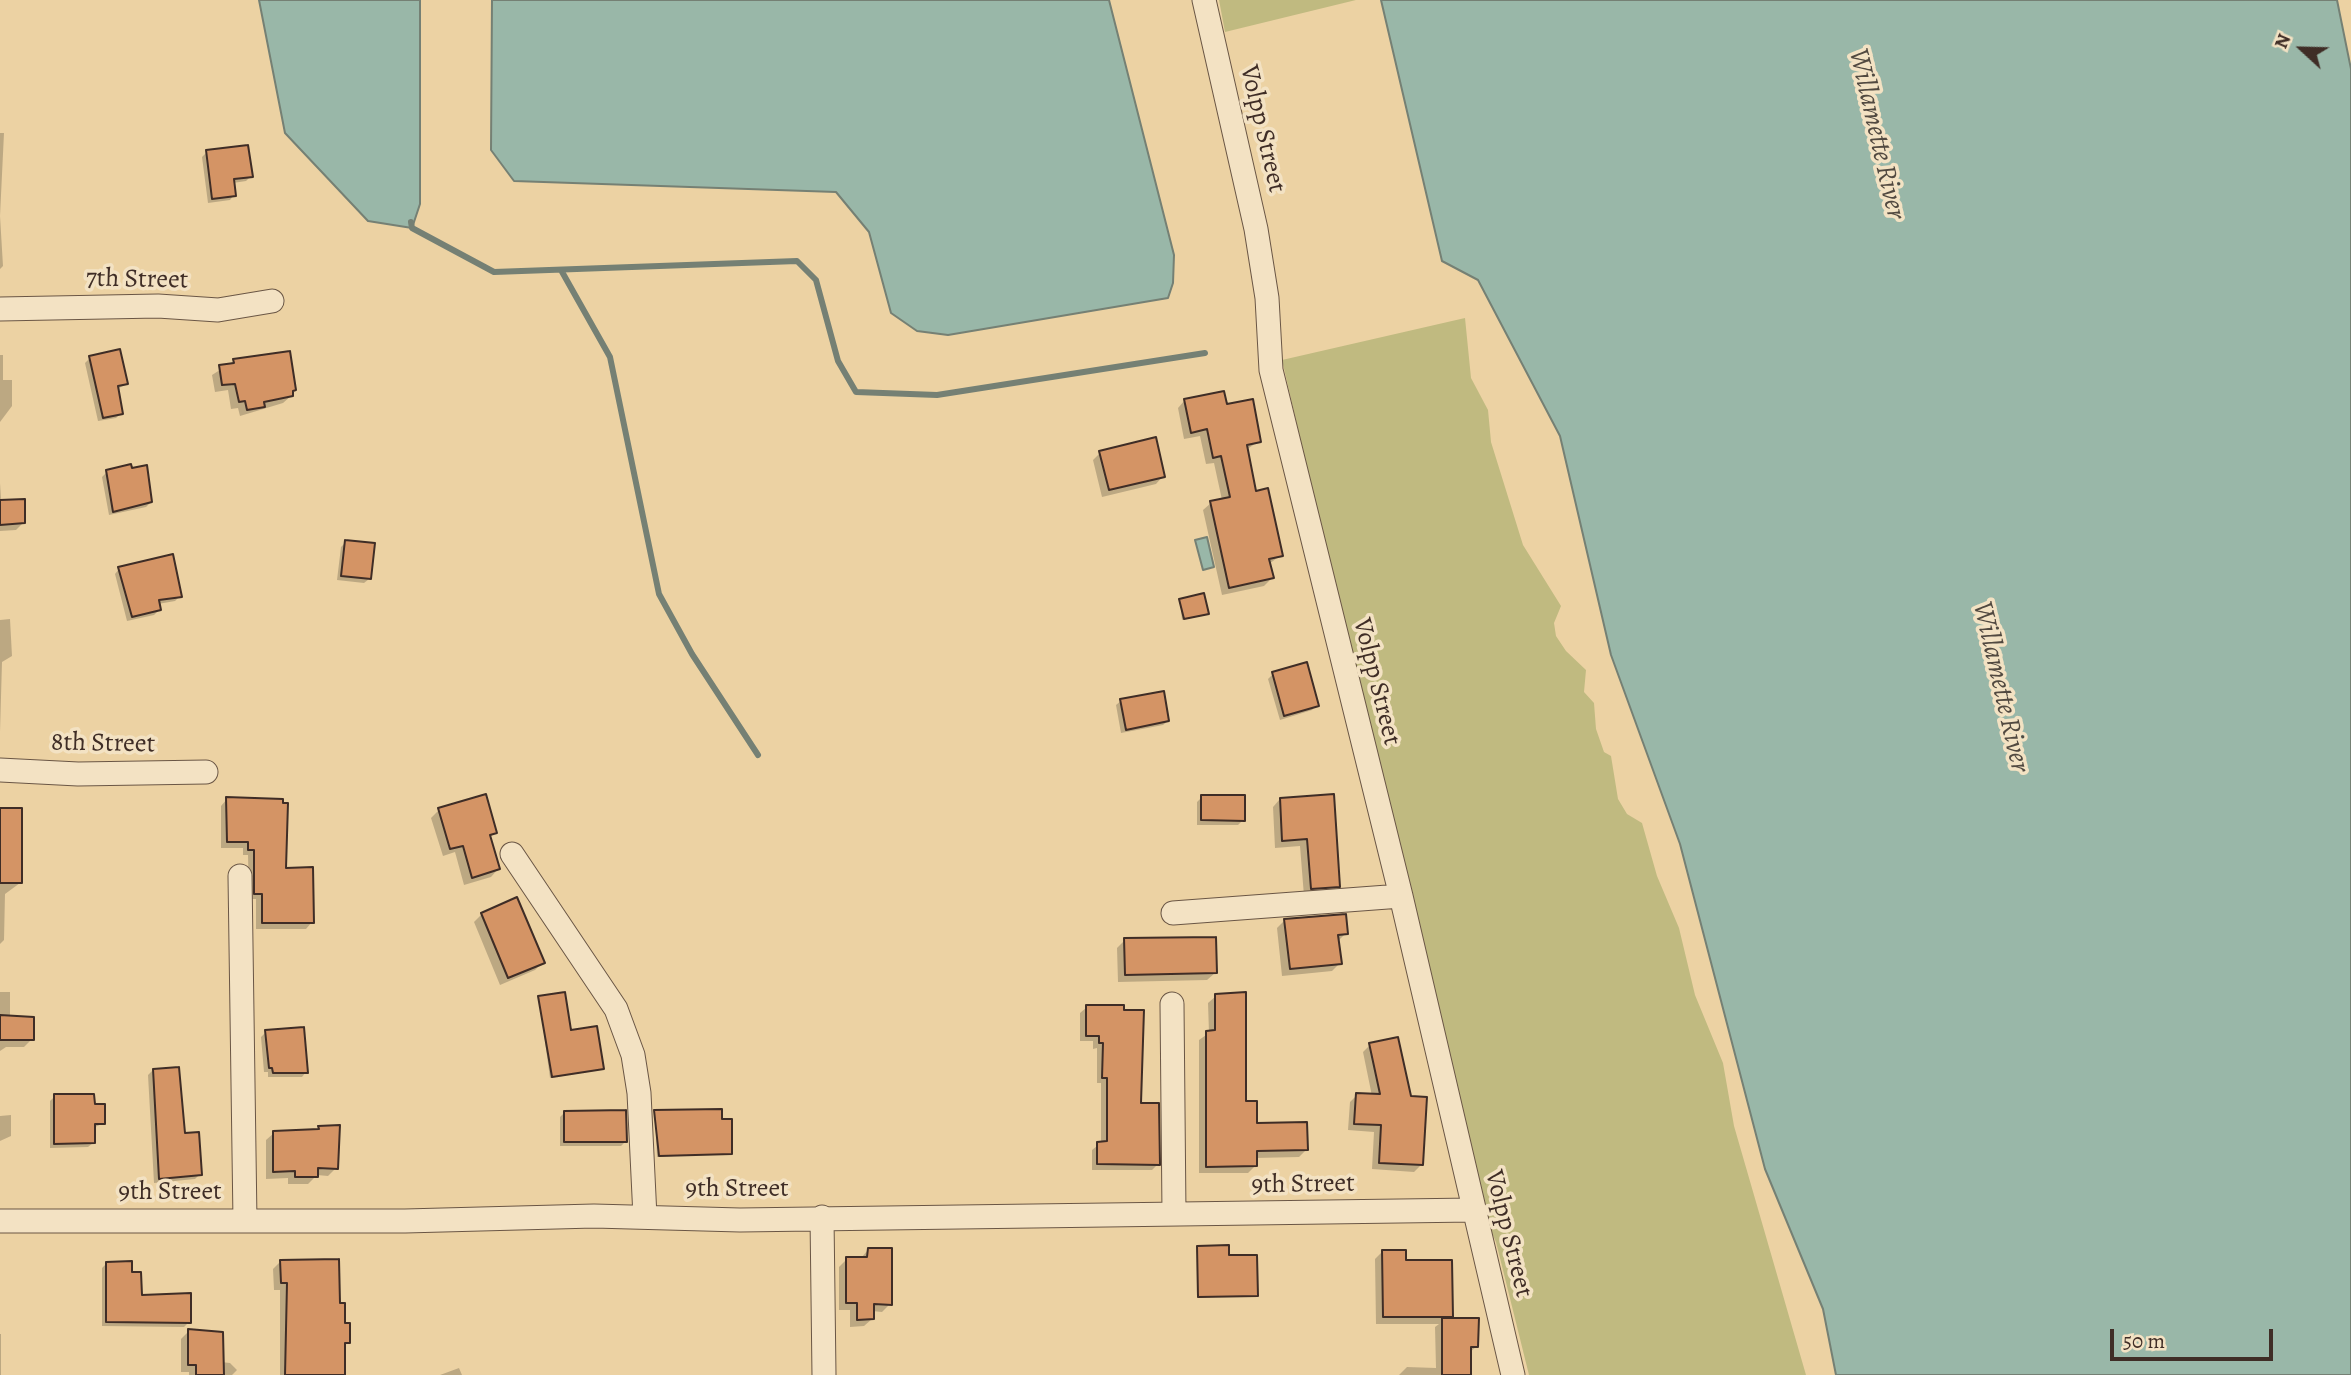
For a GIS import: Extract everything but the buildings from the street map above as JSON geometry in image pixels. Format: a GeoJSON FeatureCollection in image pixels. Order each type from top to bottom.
{"type":"FeatureCollection","features":[{"type":"Feature","properties":{"kind":"street","name":"Volpp Street"},"geometry":{"type":"LineString","coordinates":[[1204,0],[1256,229],[1267,298],[1271,370],[1401,896],[1513,1375]]}},
{"type":"Feature","properties":{"kind":"street","name":"7th Street"},"geometry":{"type":"LineString","coordinates":[[0,309],[158,306],[218,310],[272,301]]}},
{"type":"Feature","properties":{"kind":"street","name":"8th Street"},"geometry":{"type":"LineString","coordinates":[[0,770],[78,774],[206,772]]}},
{"type":"Feature","properties":{"kind":"street"},"geometry":{"type":"LineString","coordinates":[[512,854],[596,976],[616,1009],[625,1032],[633,1055],[639,1093],[645,1217]]}},
{"type":"Feature","properties":{"kind":"street"},"geometry":{"type":"LineString","coordinates":[[240,876],[245,1221]]}},
{"type":"Feature","properties":{"kind":"street"},"geometry":{"type":"LineString","coordinates":[[1172,914],[1401,896]]}},
{"type":"Feature","properties":{"kind":"street"},"geometry":{"type":"LineString","coordinates":[[1172,1004],[1174,1214]]}},
{"type":"Feature","properties":{"kind":"street","name":"9th Street"},"geometry":{"type":"LineString","coordinates":[[0,1221],[645,1217],[740,1220],[1473,1210]]}},
{"type":"Feature","properties":{"kind":"street"},"geometry":{"type":"LineString","coordinates":[[822,1217],[824,1375]]}},
{"type":"Feature","properties":{"kind":"shaded area"},"geometry":{"type":"Polygon","coordinates":[[[1219,0],[1356,0],[1225,32],[1219,0]]]}},
{"type":"Feature","properties":{"kind":"shaded area"},"geometry":{"type":"Polygon","coordinates":[[[1465,318],[1471,378],[1488,410],[1491,442],[1523,545],[1561,606],[1554,623],[1556,636],[1566,651],[1586,670],[1584,692],[1594,703],[1596,729],[1604,752],[1611,756],[1618,799],[1627,814],[1642,823],[1657,876],[1679,928],[1695,995],[1723,1063],[1734,1126],[1806,1375],[1529,1375],[1496,1242],[1475,1197],[1455,1075],[1357,685],[1282,360],[1465,318]]]}},
{"type":"Feature","properties":{"kind":"water"},"geometry":{"type":"Polygon","coordinates":[[[259,0],[420,0],[420,204],[412,228],[368,221],[285,133],[259,0]]]}},
{"type":"Feature","properties":{"kind":"water"},"geometry":{"type":"Polygon","coordinates":[[[492,0],[1109,0],[1174,255],[1173,283],[1168,298],[948,335],[917,331],[891,313],[869,232],[836,192],[514,181],[491,150],[492,0]]]}},
{"type":"Feature","properties":{"kind":"water","name":"Willamette River"},"geometry":{"type":"Polygon","coordinates":[[[1381,0],[2337,0],[2351,69],[2351,1375],[1836,1375],[1823,1309],[1765,1169],[1680,844],[1611,655],[1560,436],[1478,280],[1442,261],[1381,0]]]}},
{"type":"Feature","properties":{"kind":"water"},"geometry":{"type":"Polygon","coordinates":[[[1207,537],[1214,567],[1203,570],[1195,540],[1207,537]]]}},
{"type":"Feature","properties":{"kind":"waterway"},"geometry":{"type":"LineString","coordinates":[[411,222],[412,228],[494,272],[797,261],[816,280],[838,361],[856,392],[937,395],[1205,353]]}},
{"type":"Feature","properties":{"kind":"waterway"},"geometry":{"type":"LineString","coordinates":[[561,270],[610,357],[659,594],[692,654],[758,755]]}}]}
